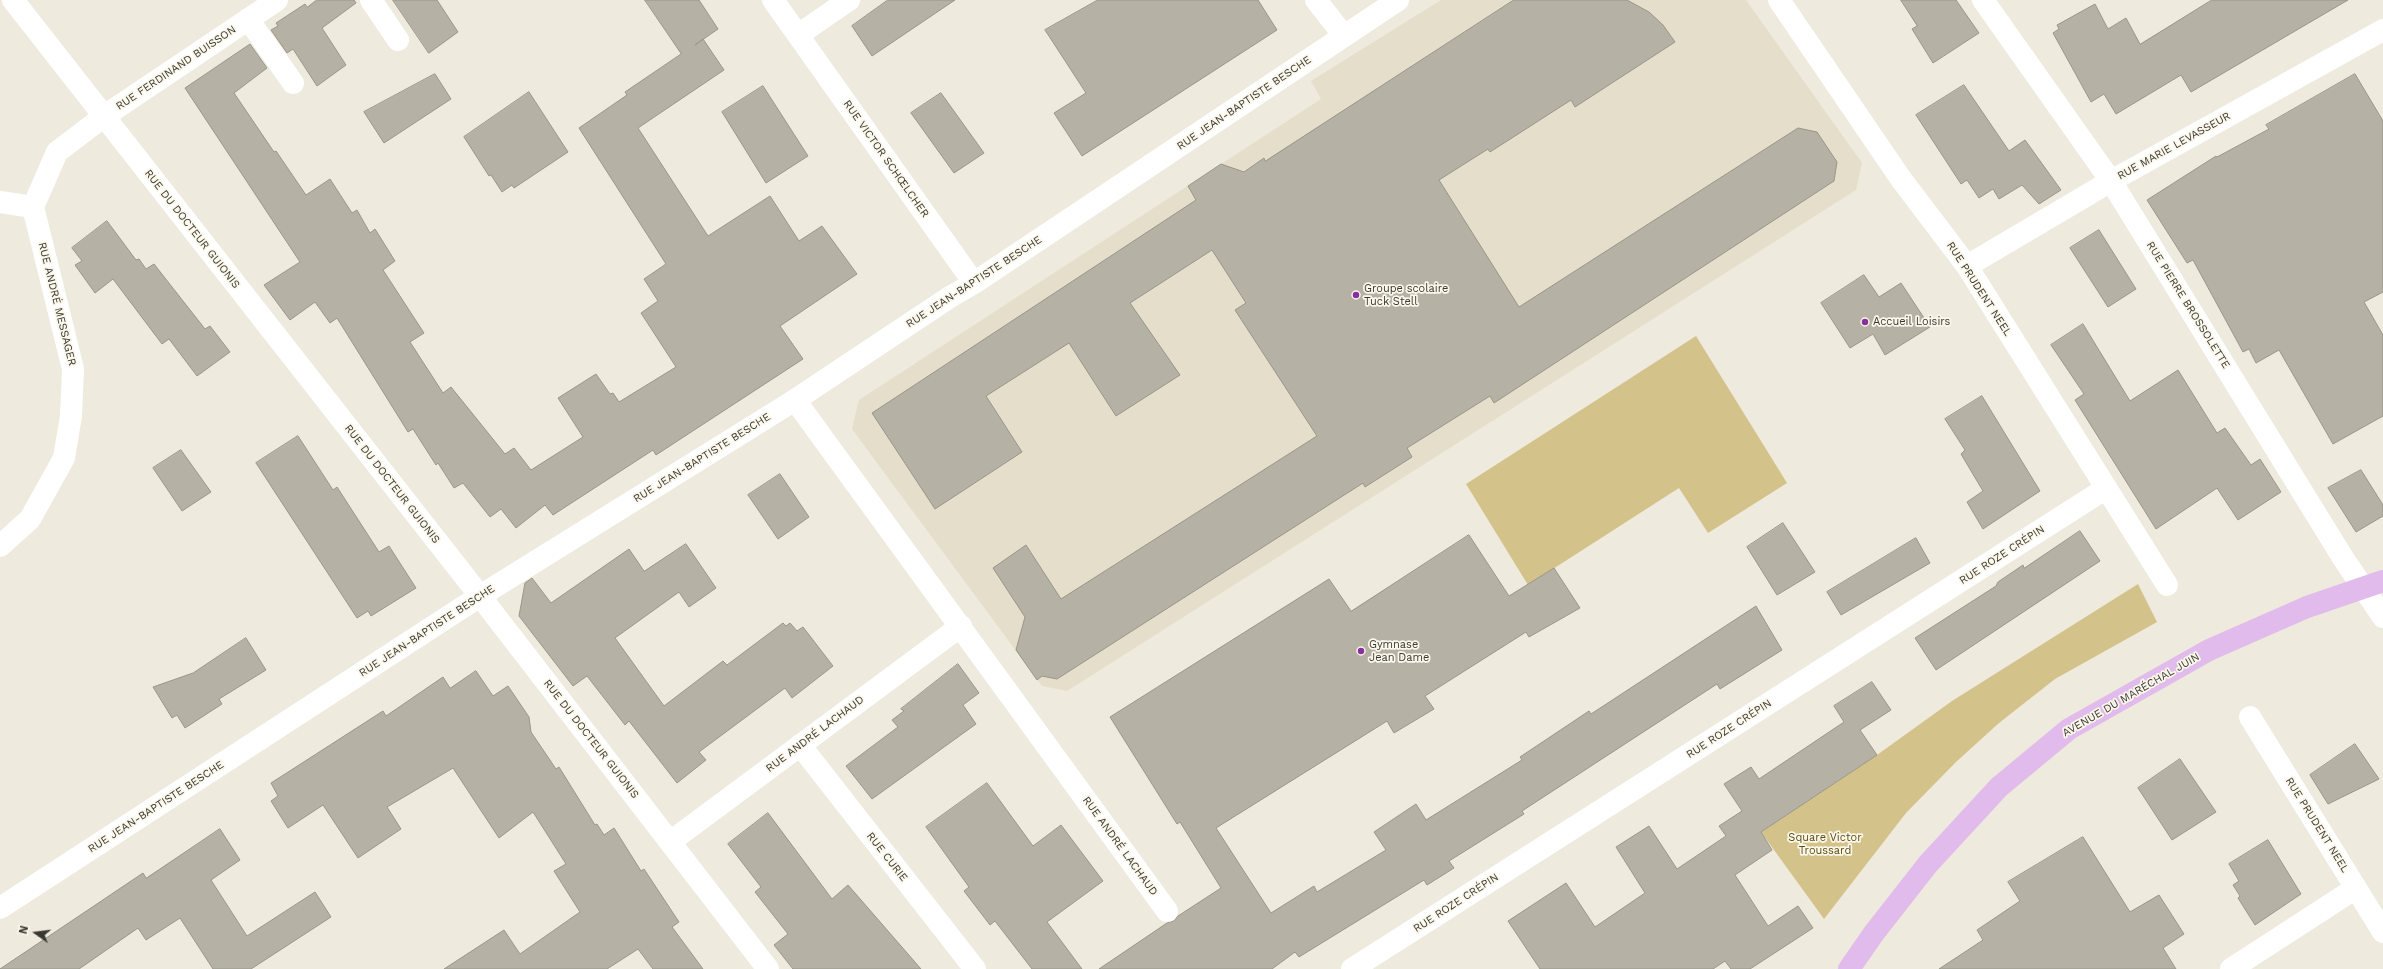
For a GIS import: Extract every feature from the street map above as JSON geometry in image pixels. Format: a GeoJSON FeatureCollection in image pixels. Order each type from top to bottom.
{"type":"FeatureCollection","features":[{"type":"Feature","properties":{"kind":"main road","name":"AVENUE DU MARÉCHAL JUIN"},"geometry":{"type":"LineString","coordinates":[[1849,969],[1874,933],[1928,864],[1999,787],[2069,729],[2209,650],[2307,607],[2373,585]]}},
{"type":"Feature","properties":{"kind":"street","name":"RUE DU DOCTEUR GUIONIS"},"geometry":{"type":"LineString","coordinates":[[13,0],[480,596],[768,969]]}},
{"type":"Feature","properties":{"kind":"street","name":"RUE FERDINAND BUISSON"},"geometry":{"type":"LineString","coordinates":[[33,207],[57,152],[104,117],[276,0]]}},
{"type":"Feature","properties":{"kind":"street"},"geometry":{"type":"LineString","coordinates":[[371,0],[398,40]]}},
{"type":"Feature","properties":{"kind":"street","name":"RUE VICTOR SCHŒLCHER"},"geometry":{"type":"LineString","coordinates":[[774,0],[974,283]]}},
{"type":"Feature","properties":{"kind":"street"},"geometry":{"type":"LineString","coordinates":[[798,35],[849,0]]}},
{"type":"Feature","properties":{"kind":"street"},"geometry":{"type":"LineString","coordinates":[[1316,0],[1344,36]]}},
{"type":"Feature","properties":{"kind":"street","name":"RUE JEAN-BAPTISTE BESCHE"},"geometry":{"type":"LineString","coordinates":[[0,908],[480,596],[795,400],[950,297],[974,283],[1398,0]]}},
{"type":"Feature","properties":{"kind":"street","name":"RUE PRUDENT NEEL"},"geometry":{"type":"LineString","coordinates":[[1779,0],[1901,179],[1966,266],[2105,489],[2167,585]]}},
{"type":"Feature","properties":{"kind":"street","name":"RUE PIERRE BROSSOLETTE"},"geometry":{"type":"LineString","coordinates":[[1983,0],[2111,181],[2373,585],[2383,617]]}},
{"type":"Feature","properties":{"kind":"street","name":"RUE FERDINAND BUISSON"},"geometry":{"type":"LineString","coordinates":[[248,19],[293,83]]}},
{"type":"Feature","properties":{"kind":"street","name":"RUE MARIE LEVASSEUR"},"geometry":{"type":"LineString","coordinates":[[1966,266],[2111,181],[2383,30]]}},
{"type":"Feature","properties":{"kind":"street"},"geometry":{"type":"LineString","coordinates":[[0,202],[33,207]]}},
{"type":"Feature","properties":{"kind":"street","name":"RUE ANDRÉ MESSAGER"},"geometry":{"type":"LineString","coordinates":[[0,546],[30,520],[64,458],[71,416],[73,369],[33,207]]}},
{"type":"Feature","properties":{"kind":"street","name":"RUE ANDRÉ LACHAUD"},"geometry":{"type":"LineString","coordinates":[[795,400],[1167,911]]}},
{"type":"Feature","properties":{"kind":"street","name":"RUE ROZE CRÉPIN"},"geometry":{"type":"LineString","coordinates":[[1352,969],[2105,489]]}},
{"type":"Feature","properties":{"kind":"street","name":"RUE ANDRÉ LACHAUD"},"geometry":{"type":"LineString","coordinates":[[670,842],[961,626]]}},
{"type":"Feature","properties":{"kind":"street","name":"RUE PRUDENT NEEL"},"geometry":{"type":"LineString","coordinates":[[2250,718],[2383,932]]}},
{"type":"Feature","properties":{"kind":"street","name":"RUE CURIE"},"geometry":{"type":"LineString","coordinates":[[800,745],[975,969]]}},
{"type":"Feature","properties":{"kind":"street"},"geometry":{"type":"LineString","coordinates":[[2231,969],[2356,888]]}},
{"type":"Feature","properties":{"kind":"shaded area","name":"Groupe scolaire Tuck Stell"},"geometry":{"type":"Polygon","coordinates":[[[1441,0],[1746,0],[1862,163],[1856,190],[1067,691],[1042,686],[852,429],[859,400],[1321,99],[1311,81],[1441,0]]]}},
{"type":"Feature","properties":{"kind":"green space"},"geometry":{"type":"Polygon","coordinates":[[[1696,336],[1787,483],[1708,533],[1679,488],[1528,585],[1466,484],[1696,336]]]}},
{"type":"Feature","properties":{"kind":"green space","name":"Square Victor Troussard"},"geometry":{"type":"Polygon","coordinates":[[[2138,584],[2157,622],[2055,679],[1999,723],[1956,762],[1906,813],[1824,919],[1761,832],[1877,755],[1952,701],[2138,584]]]}},
{"type":"Feature","properties":{"kind":"building"},"geometry":{"type":"Polygon","coordinates":[[[317,0],[354,0],[356,3],[322,28],[346,65],[317,86],[293,49],[287,53],[271,30],[278,26],[276,23],[305,4],[307,7],[317,0]]]}},
{"type":"Feature","properties":{"kind":"building"},"geometry":{"type":"Polygon","coordinates":[[[393,0],[437,0],[458,32],[429,53],[393,0]]]}},
{"type":"Feature","properties":{"kind":"building"},"geometry":{"type":"Polygon","coordinates":[[[645,0],[699,0],[718,29],[703,39],[724,70],[638,128],[708,236],[770,196],[799,241],[822,226],[857,274],[780,326],[803,359],[656,455],[653,450],[553,515],[545,505],[516,528],[501,509],[490,517],[463,483],[454,488],[438,463],[436,465],[413,429],[408,432],[337,318],[330,323],[315,302],[290,320],[264,285],[300,262],[185,88],[250,44],[267,68],[234,93],[274,152],[276,151],[306,195],[330,179],[352,213],[357,210],[370,233],[375,229],[395,261],[383,270],[424,333],[410,342],[443,393],[451,387],[505,454],[514,448],[531,470],[583,437],[558,398],[596,374],[610,394],[613,393],[619,402],[676,367],[641,313],[658,301],[644,279],[666,264],[579,128],[627,95],[625,92],[681,54],[645,0]]]}},
{"type":"Feature","properties":{"kind":"building"},"geometry":{"type":"Polygon","coordinates":[[[888,0],[955,0],[872,56],[852,26],[888,0]]]}},
{"type":"Feature","properties":{"kind":"building"},"geometry":{"type":"Polygon","coordinates":[[[1098,0],[1258,0],[1277,30],[1082,156],[1054,113],[1086,93],[1045,30],[1098,0]]]}},
{"type":"Feature","properties":{"kind":"building"},"geometry":{"type":"Polygon","coordinates":[[[1514,0],[1627,0],[1649,12],[1663,25],[1675,42],[1575,107],[1571,100],[1490,152],[1488,149],[1439,180],[1519,307],[1798,128],[1817,132],[1837,162],[1834,181],[1494,403],[1490,396],[1407,448],[1412,457],[1365,487],[1363,483],[1057,679],[1042,676],[1037,680],[1016,650],[1025,617],[993,568],[1026,545],[1061,599],[1317,436],[1235,310],[1246,303],[1212,250],[1130,303],[1180,375],[1116,416],[1069,343],[986,396],[1022,452],[935,509],[872,413],[1196,200],[1188,186],[1221,164],[1244,172],[1264,158],[1265,161],[1514,0]]]}},
{"type":"Feature","properties":{"kind":"building"},"geometry":{"type":"Polygon","coordinates":[[[1901,0],[1956,0],[1979,33],[1933,63],[1912,29],[1917,26],[1901,0]]]}},
{"type":"Feature","properties":{"kind":"building"},"geometry":{"type":"Polygon","coordinates":[[[2212,0],[2348,0],[2191,92],[2181,75],[2116,114],[2104,94],[2091,102],[2053,33],[2059,29],[2057,25],[2095,4],[2108,29],[2126,18],[2140,44],[2212,0]]]}},
{"type":"Feature","properties":{"kind":"building"},"geometry":{"type":"Polygon","coordinates":[[[435,74],[451,99],[384,143],[364,112],[435,74]]]}},
{"type":"Feature","properties":{"kind":"building"},"geometry":{"type":"Polygon","coordinates":[[[2355,74],[2383,121],[2383,292],[2364,302],[2383,335],[2383,416],[2333,444],[2279,350],[2256,363],[2249,349],[2243,352],[2193,260],[2187,263],[2147,200],[2216,156],[2217,157],[2269,129],[2266,125],[2355,74]]]}},
{"type":"Feature","properties":{"kind":"building"},"geometry":{"type":"Polygon","coordinates":[[[1964,85],[2009,151],[2025,140],[2061,190],[2039,204],[2022,185],[1999,199],[1993,189],[1979,198],[1967,180],[1961,184],[1916,115],[1964,85]]]}},
{"type":"Feature","properties":{"kind":"building"},"geometry":{"type":"Polygon","coordinates":[[[763,86],[808,156],[766,183],[722,112],[763,86]]]}},
{"type":"Feature","properties":{"kind":"building"},"geometry":{"type":"Polygon","coordinates":[[[529,92],[568,152],[514,188],[512,185],[502,192],[491,175],[489,176],[464,137],[529,92]]]}},
{"type":"Feature","properties":{"kind":"building"},"geometry":{"type":"Polygon","coordinates":[[[941,93],[984,153],[954,173],[911,113],[941,93]]]}},
{"type":"Feature","properties":{"kind":"building"},"geometry":{"type":"Polygon","coordinates":[[[107,221],[136,260],[139,259],[146,269],[154,264],[205,329],[210,326],[230,352],[197,376],[169,339],[162,344],[113,279],[95,293],[75,265],[82,261],[72,248],[107,221]]]}},
{"type":"Feature","properties":{"kind":"building"},"geometry":{"type":"Polygon","coordinates":[[[2099,230],[2136,289],[2108,307],[2070,248],[2099,230]]]}},
{"type":"Feature","properties":{"kind":"building","name":"Accueil Loisirs"},"geometry":{"type":"Polygon","coordinates":[[[1864,275],[1879,297],[1901,283],[1930,327],[1885,355],[1873,334],[1850,348],[1821,303],[1864,275]]]}},
{"type":"Feature","properties":{"kind":"building"},"geometry":{"type":"Polygon","coordinates":[[[2083,324],[2130,401],[2178,370],[2217,433],[2225,428],[2251,465],[2260,459],[2281,492],[2238,520],[2217,488],[2156,529],[2075,400],[2084,394],[2051,345],[2083,324]]]}},
{"type":"Feature","properties":{"kind":"building"},"geometry":{"type":"Polygon","coordinates":[[[1982,396],[2040,491],[1983,529],[1967,502],[1983,491],[1961,454],[1965,450],[1945,419],[1982,396]]]}},
{"type":"Feature","properties":{"kind":"building"},"geometry":{"type":"Polygon","coordinates":[[[298,436],[333,490],[337,487],[379,552],[389,546],[416,588],[371,616],[368,611],[357,618],[256,463],[298,436]]]}},
{"type":"Feature","properties":{"kind":"building"},"geometry":{"type":"Polygon","coordinates":[[[181,450],[211,492],[182,511],[153,468],[181,450]]]}},
{"type":"Feature","properties":{"kind":"building"},"geometry":{"type":"Polygon","coordinates":[[[2361,470],[2383,505],[2383,516],[2356,532],[2328,488],[2361,470]]]}},
{"type":"Feature","properties":{"kind":"building"},"geometry":{"type":"Polygon","coordinates":[[[780,474],[809,517],[778,539],[748,495],[780,474]]]}},
{"type":"Feature","properties":{"kind":"building"},"geometry":{"type":"Polygon","coordinates":[[[1783,523],[1815,572],[1777,595],[1747,547],[1783,523]]]}},
{"type":"Feature","properties":{"kind":"building"},"geometry":{"type":"Polygon","coordinates":[[[2080,531],[2100,561],[1936,670],[1915,638],[1996,586],[1998,582],[2023,565],[2024,568],[2080,531]]]}},
{"type":"Feature","properties":{"kind":"building"},"geometry":{"type":"Polygon","coordinates":[[[1469,535],[1509,596],[1554,568],[1580,608],[1529,637],[1526,632],[1425,696],[1434,709],[1394,733],[1387,721],[1216,828],[1271,913],[1314,886],[1317,892],[1386,850],[1374,832],[1416,804],[1426,820],[1522,760],[1520,757],[1589,711],[1591,714],[1756,606],[1782,650],[1720,689],[1717,684],[1522,811],[1524,814],[1449,861],[1454,868],[1427,885],[1424,880],[1299,957],[1295,952],[1272,969],[1099,969],[1167,923],[1174,921],[1178,916],[1221,888],[1180,822],[1177,824],[1110,717],[1329,579],[1351,611],[1469,535]]]}},
{"type":"Feature","properties":{"kind":"building"},"geometry":{"type":"Polygon","coordinates":[[[1916,538],[1930,563],[1841,615],[1827,592],[1916,538]]]}},
{"type":"Feature","properties":{"kind":"building"},"geometry":{"type":"Polygon","coordinates":[[[686,544],[716,588],[689,607],[679,592],[615,638],[664,706],[723,661],[727,665],[783,623],[786,626],[790,623],[797,631],[803,627],[833,666],[792,698],[785,688],[699,752],[706,760],[677,783],[629,721],[625,725],[587,676],[573,686],[519,616],[525,583],[532,578],[551,603],[629,549],[644,571],[686,544]]]}},
{"type":"Feature","properties":{"kind":"building"},"geometry":{"type":"Polygon","coordinates":[[[246,638],[266,670],[219,699],[222,704],[185,728],[177,715],[172,718],[153,687],[193,673],[246,638]]]}},
{"type":"Feature","properties":{"kind":"building"},"geometry":{"type":"Polygon","coordinates":[[[958,664],[979,693],[963,705],[976,724],[872,799],[846,766],[898,727],[892,720],[904,711],[901,709],[958,664]]]}},
{"type":"Feature","properties":{"kind":"building"},"geometry":{"type":"Polygon","coordinates":[[[476,671],[493,696],[508,686],[529,717],[531,732],[556,769],[559,767],[595,825],[597,824],[604,835],[614,828],[641,871],[644,869],[679,922],[672,927],[703,969],[653,969],[638,949],[607,969],[444,969],[504,930],[520,954],[580,912],[554,871],[566,864],[533,812],[499,838],[453,768],[387,807],[401,829],[358,858],[323,805],[288,828],[271,801],[278,796],[271,783],[383,711],[386,716],[443,677],[450,688],[476,671]]]}},
{"type":"Feature","properties":{"kind":"building"},"geometry":{"type":"Polygon","coordinates":[[[1872,682],[1891,710],[1860,730],[1877,755],[1761,832],[1772,850],[1735,875],[1768,926],[1798,906],[1813,928],[1750,969],[1731,969],[1725,961],[1713,969],[1540,969],[1508,921],[1566,883],[1595,927],[1645,893],[1616,847],[1649,826],[1677,869],[1726,836],[1719,826],[1742,811],[1724,784],[1751,767],[1759,779],[1844,722],[1834,706],[1872,682]]]}},
{"type":"Feature","properties":{"kind":"building"},"geometry":{"type":"Polygon","coordinates":[[[2355,744],[2379,779],[2328,804],[2310,775],[2355,744]]]}},
{"type":"Feature","properties":{"kind":"building"},"geometry":{"type":"Polygon","coordinates":[[[2180,759],[2216,812],[2172,840],[2138,788],[2180,759]]]}},
{"type":"Feature","properties":{"kind":"building"},"geometry":{"type":"Polygon","coordinates":[[[987,783],[1033,846],[1061,825],[1103,881],[1047,922],[1082,969],[1032,969],[995,921],[990,925],[964,891],[969,887],[926,827],[987,783]]]}},
{"type":"Feature","properties":{"kind":"building"},"geometry":{"type":"Polygon","coordinates":[[[768,813],[832,899],[848,885],[921,969],[793,969],[774,945],[788,934],[755,892],[761,887],[728,844],[768,813]]]}},
{"type":"Feature","properties":{"kind":"building"},"geometry":{"type":"Polygon","coordinates":[[[220,829],[240,860],[211,880],[247,936],[315,892],[331,917],[251,969],[213,969],[180,918],[146,940],[138,928],[79,969],[0,969],[143,873],[146,878],[220,829]]]}},
{"type":"Feature","properties":{"kind":"building"},"geometry":{"type":"Polygon","coordinates":[[[2083,837],[2130,912],[2159,895],[2184,934],[2163,948],[2176,969],[1939,969],[1983,940],[1977,930],[2020,901],[2008,882],[2083,837]]]}},
{"type":"Feature","properties":{"kind":"building"},"geometry":{"type":"Polygon","coordinates":[[[2268,840],[2301,894],[2255,925],[2238,898],[2240,896],[2233,885],[2239,881],[2229,864],[2268,840]]]}},
{"type":"Feature","properties":{"kind":"place","name":"Groupe scolaire Tuck Stell"},"geometry":{"type":"Point","coordinates":[1356,295]}},
{"type":"Feature","properties":{"kind":"place","name":"Accueil Loisirs"},"geometry":{"type":"Point","coordinates":[1865,322]}},
{"type":"Feature","properties":{"kind":"place","name":"Gymnase Jean Dame"},"geometry":{"type":"Point","coordinates":[1361,651]}}]}
